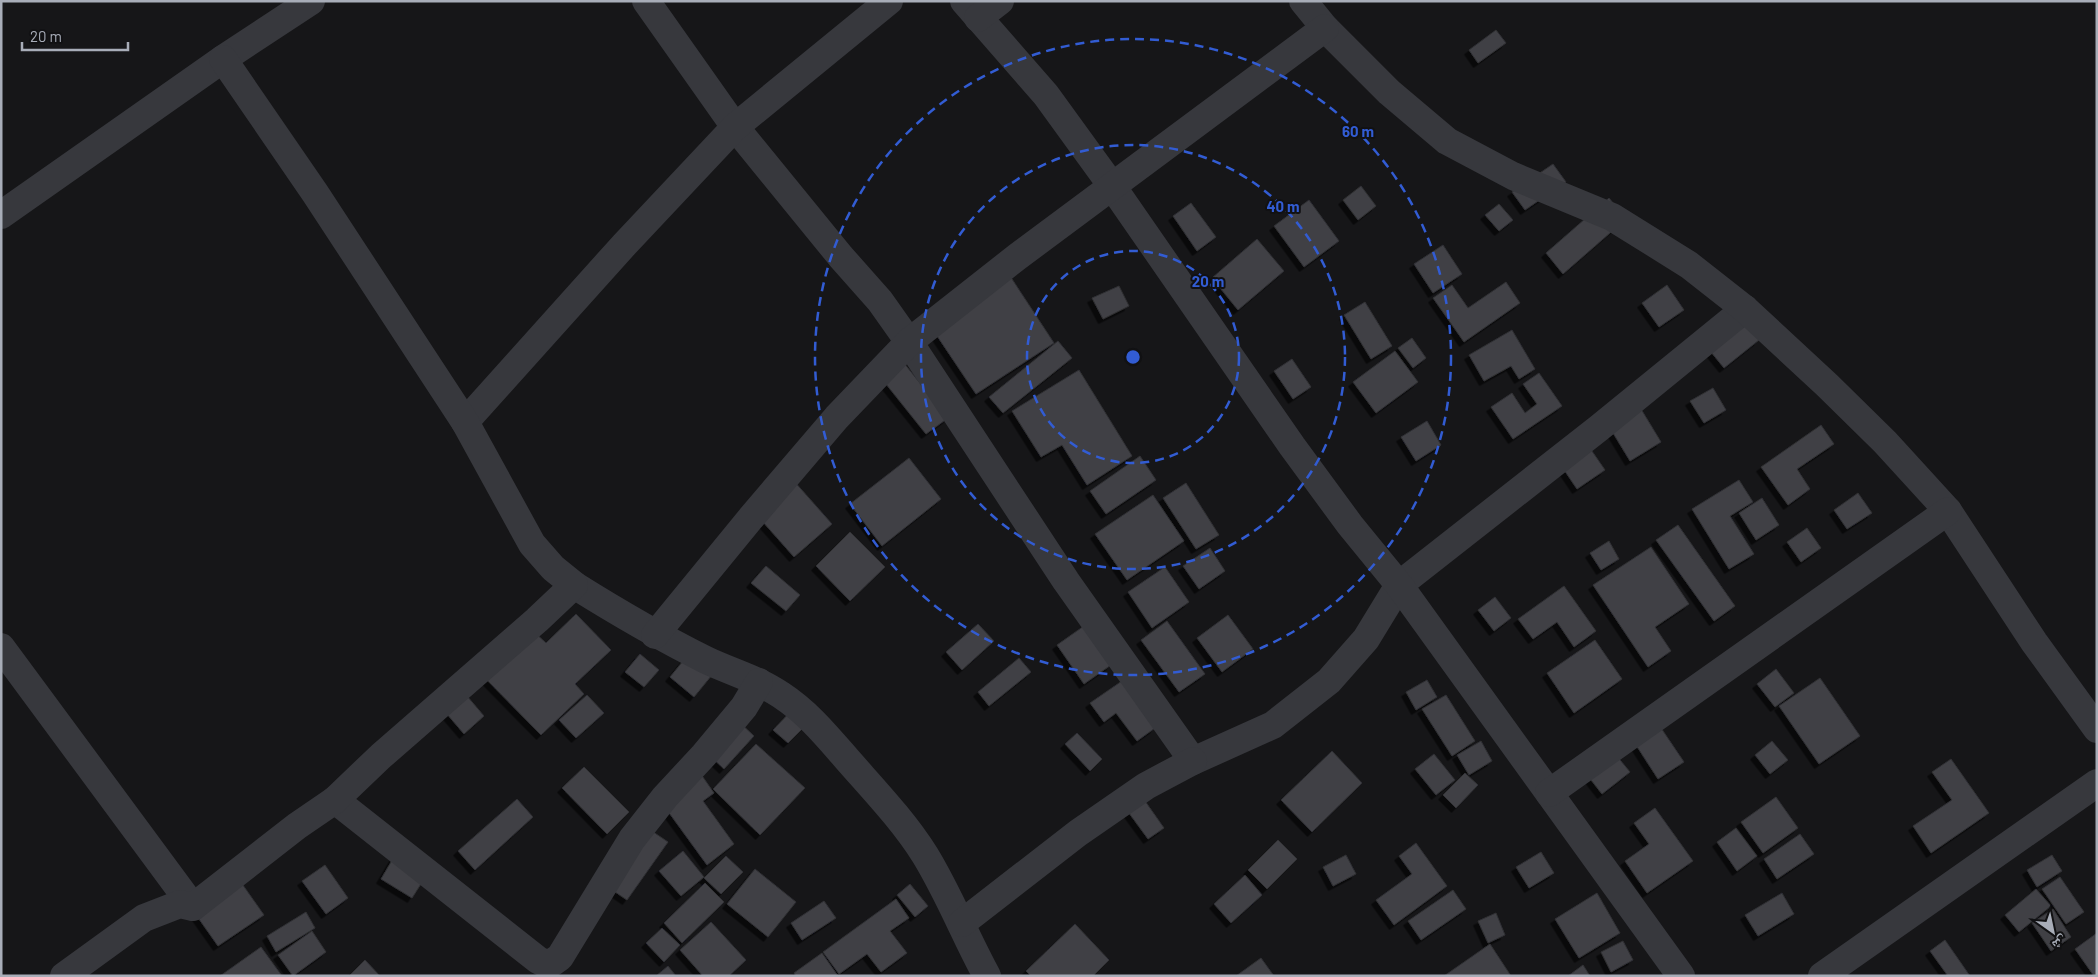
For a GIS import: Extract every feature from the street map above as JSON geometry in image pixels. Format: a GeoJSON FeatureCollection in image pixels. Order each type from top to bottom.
{"type":"FeatureCollection","features":[{"type":"Feature","properties":{"kind":"street"},"geometry":{"type":"LineString","coordinates":[[1,215],[223,59],[312,1]]}},
{"type":"Feature","properties":{"kind":"street"},"geometry":{"type":"LineString","coordinates":[[646,1],[735,127],[841,257],[880,301],[910,342],[1066,581],[1193,761]]}},
{"type":"Feature","properties":{"kind":"street"},"geometry":{"type":"LineString","coordinates":[[464,422],[624,245],[735,127],[889,1]]}},
{"type":"Feature","properties":{"kind":"street"},"geometry":{"type":"LineString","coordinates":[[1000,1],[971,10],[1046,95],[1112,186],[1292,446],[1350,525],[1399,585],[1681,976]]}},
{"type":"Feature","properties":{"kind":"street"},"geometry":{"type":"LineString","coordinates":[[1304,1],[1325,28],[1389,92],[1447,141],[1513,176],[1612,217],[1689,265],[1745,309],[1827,385],[1920,479],[1948,511],[2034,642],[2097,729]]}},
{"type":"Feature","properties":{"kind":"street"},"geometry":{"type":"LineString","coordinates":[[655,635],[837,417],[910,342],[1017,257],[1325,28]]}},
{"type":"Feature","properties":{"kind":"street"},"geometry":{"type":"LineString","coordinates":[[223,59],[336,224],[464,422],[532,544],[553,568],[574,585],[655,635],[710,662],[759,682],[782,695],[811,718],[886,803],[924,854],[962,923],[973,950],[987,976]]}},
{"type":"Feature","properties":{"kind":"street"},"geometry":{"type":"LineString","coordinates":[[962,923],[1078,833],[1146,786],[1193,761],[1272,725],[1329,681],[1366,640],[1399,585],[1599,428],[1745,309]]}},
{"type":"Feature","properties":{"kind":"street"},"geometry":{"type":"LineString","coordinates":[[1549,793],[1948,511]]}},
{"type":"Feature","properties":{"kind":"street"},"geometry":{"type":"LineString","coordinates":[[193,907],[297,826],[335,800],[380,756],[574,585]]}},
{"type":"Feature","properties":{"kind":"street"},"geometry":{"type":"LineString","coordinates":[[1,647],[193,907]]}},
{"type":"Feature","properties":{"kind":"street"},"geometry":{"type":"LineString","coordinates":[[335,800],[538,960],[546,964],[560,957],[632,839],[665,797],[704,756],[744,707],[759,682]]}},
{"type":"Feature","properties":{"kind":"street"},"geometry":{"type":"LineString","coordinates":[[1822,976],[2097,783]]}},
{"type":"Feature","properties":{"kind":"street"},"geometry":{"type":"LineString","coordinates":[[64,976],[144,918],[180,904],[193,907]]}},
{"type":"Feature","properties":{"kind":"building"},"geometry":{"type":"Polygon","coordinates":[[[1496,30],[1506,43],[1478,63],[1469,50],[1496,30]]]}},
{"type":"Feature","properties":{"kind":"building"},"geometry":{"type":"Polygon","coordinates":[[[1553,164],[1566,182],[1525,210],[1512,192],[1553,164]]]}},
{"type":"Feature","properties":{"kind":"building"},"geometry":{"type":"Polygon","coordinates":[[[1361,186],[1376,206],[1358,220],[1343,200],[1361,186]]]}},
{"type":"Feature","properties":{"kind":"building"},"geometry":{"type":"Polygon","coordinates":[[[1609,198],[1626,219],[1563,274],[1546,253],[1609,198]]]}},
{"type":"Feature","properties":{"kind":"building"},"geometry":{"type":"Polygon","coordinates":[[[1309,200],[1339,241],[1304,267],[1274,226],[1309,200]]]}},
{"type":"Feature","properties":{"kind":"building"},"geometry":{"type":"Polygon","coordinates":[[[1191,203],[1216,237],[1197,251],[1173,216],[1191,203]]]}},
{"type":"Feature","properties":{"kind":"building"},"geometry":{"type":"Polygon","coordinates":[[[1499,204],[1513,220],[1499,231],[1485,215],[1499,204]]]}},
{"type":"Feature","properties":{"kind":"building"},"geometry":{"type":"Polygon","coordinates":[[[1257,239],[1284,271],[1238,310],[1212,278],[1257,239]]]}},
{"type":"Feature","properties":{"kind":"building"},"geometry":{"type":"Polygon","coordinates":[[[1443,245],[1462,274],[1433,293],[1414,264],[1443,245]]]}},
{"type":"Feature","properties":{"kind":"building"},"geometry":{"type":"Polygon","coordinates":[[[1010,276],[1054,343],[976,394],[927,321],[1010,276]]]}},
{"type":"Feature","properties":{"kind":"building"},"geometry":{"type":"Polygon","coordinates":[[[1506,282],[1520,303],[1464,342],[1433,298],[1452,285],[1468,308],[1506,282]]]}},
{"type":"Feature","properties":{"kind":"building"},"geometry":{"type":"Polygon","coordinates":[[[1667,285],[1684,310],[1659,327],[1642,303],[1667,285]]]}},
{"type":"Feature","properties":{"kind":"building"},"geometry":{"type":"Polygon","coordinates":[[[1119,286],[1129,306],[1103,319],[1092,298],[1119,286]]]}},
{"type":"Feature","properties":{"kind":"building"},"geometry":{"type":"Polygon","coordinates":[[[1365,302],[1392,346],[1371,359],[1344,315],[1365,302]]]}},
{"type":"Feature","properties":{"kind":"building"},"geometry":{"type":"Polygon","coordinates":[[[1746,324],[1759,340],[1724,368],[1711,352],[1746,324]]]}},
{"type":"Feature","properties":{"kind":"building"},"geometry":{"type":"Polygon","coordinates":[[[1512,330],[1535,369],[1519,379],[1511,366],[1484,381],[1469,355],[1512,330]]]}},
{"type":"Feature","properties":{"kind":"building"},"geometry":{"type":"Polygon","coordinates":[[[1412,338],[1426,358],[1413,368],[1398,348],[1412,338]]]}},
{"type":"Feature","properties":{"kind":"building"},"geometry":{"type":"Polygon","coordinates":[[[1058,341],[1072,358],[1003,413],[989,397],[1058,341]]]}},
{"type":"Feature","properties":{"kind":"building"},"geometry":{"type":"Polygon","coordinates":[[[1395,351],[1418,382],[1376,413],[1353,382],[1395,351]]]}},
{"type":"Feature","properties":{"kind":"building"},"geometry":{"type":"Polygon","coordinates":[[[895,352],[948,418],[926,434],[874,369],[895,352]]]}},
{"type":"Feature","properties":{"kind":"building"},"geometry":{"type":"Polygon","coordinates":[[[1292,359],[1311,387],[1293,399],[1274,371],[1292,359]]]}},
{"type":"Feature","properties":{"kind":"building"},"geometry":{"type":"Polygon","coordinates":[[[1079,370],[1132,456],[1087,485],[1062,445],[1041,457],[1012,411],[1079,370]]]}},
{"type":"Feature","properties":{"kind":"building"},"geometry":{"type":"Polygon","coordinates":[[[1539,373],[1562,406],[1513,439],[1491,407],[1512,393],[1525,413],[1537,404],[1523,384],[1539,373]]]}},
{"type":"Feature","properties":{"kind":"building"},"geometry":{"type":"Polygon","coordinates":[[[1713,388],[1726,410],[1704,423],[1690,401],[1713,388]]]}},
{"type":"Feature","properties":{"kind":"building"},"geometry":{"type":"Polygon","coordinates":[[[1641,409],[1661,442],[1630,461],[1610,428],[1641,409]]]}},
{"type":"Feature","properties":{"kind":"building"},"geometry":{"type":"Polygon","coordinates":[[[1427,421],[1441,445],[1416,461],[1401,437],[1427,421]]]}},
{"type":"Feature","properties":{"kind":"building"},"geometry":{"type":"Polygon","coordinates":[[[1821,425],[1834,444],[1797,469],[1810,489],[1788,505],[1761,467],[1821,425]]]}},
{"type":"Feature","properties":{"kind":"building"},"geometry":{"type":"Polygon","coordinates":[[[1585,441],[1605,470],[1577,489],[1558,461],[1585,441]]]}},
{"type":"Feature","properties":{"kind":"building"},"geometry":{"type":"Polygon","coordinates":[[[1140,456],[1156,480],[1106,514],[1090,491],[1140,456]]]}},
{"type":"Feature","properties":{"kind":"building"},"geometry":{"type":"Polygon","coordinates":[[[909,458],[941,499],[882,546],[850,504],[909,458]]]}},
{"type":"Feature","properties":{"kind":"building"},"geometry":{"type":"Polygon","coordinates":[[[793,480],[832,524],[794,557],[755,513],[793,480]]]}},
{"type":"Feature","properties":{"kind":"building"},"geometry":{"type":"Polygon","coordinates":[[[1739,480],[1753,502],[1730,516],[1754,554],[1729,569],[1692,509],[1739,480]]]}},
{"type":"Feature","properties":{"kind":"building"},"geometry":{"type":"Polygon","coordinates":[[[1186,483],[1219,535],[1196,549],[1163,498],[1186,483]]]}},
{"type":"Feature","properties":{"kind":"building"},"geometry":{"type":"Polygon","coordinates":[[[1858,493],[1872,513],[1847,529],[1834,510],[1858,493]]]}},
{"type":"Feature","properties":{"kind":"building"},"geometry":{"type":"Polygon","coordinates":[[[1153,495],[1184,541],[1127,580],[1095,534],[1153,495]]]}},
{"type":"Feature","properties":{"kind":"building"},"geometry":{"type":"Polygon","coordinates":[[[1762,498],[1779,525],[1756,540],[1739,513],[1762,498]]]}},
{"type":"Feature","properties":{"kind":"building"},"geometry":{"type":"Polygon","coordinates":[[[1678,525],[1735,606],[1714,621],[1656,540],[1678,525]]]}},
{"type":"Feature","properties":{"kind":"building"},"geometry":{"type":"Polygon","coordinates":[[[1807,528],[1821,548],[1801,562],[1787,542],[1807,528]]]}},
{"type":"Feature","properties":{"kind":"building"},"geometry":{"type":"Polygon","coordinates":[[[850,532],[885,567],[850,601],[816,566],[850,532]]]}},
{"type":"Feature","properties":{"kind":"building"},"geometry":{"type":"Polygon","coordinates":[[[1609,541],[1619,559],[1601,570],[1590,553],[1609,541]]]}},
{"type":"Feature","properties":{"kind":"building"},"geometry":{"type":"Polygon","coordinates":[[[1651,547],[1689,604],[1655,627],[1671,651],[1648,667],[1593,585],[1651,547]]]}},
{"type":"Feature","properties":{"kind":"building"},"geometry":{"type":"Polygon","coordinates":[[[1210,548],[1225,571],[1199,589],[1183,566],[1210,548]]]}},
{"type":"Feature","properties":{"kind":"building"},"geometry":{"type":"Polygon","coordinates":[[[766,566],[800,595],[786,611],[751,583],[766,566]]]}},
{"type":"Feature","properties":{"kind":"building"},"geometry":{"type":"Polygon","coordinates":[[[1165,567],[1189,602],[1152,628],[1128,592],[1165,567]]]}},
{"type":"Feature","properties":{"kind":"building"},"geometry":{"type":"Polygon","coordinates":[[[1564,586],[1596,631],[1574,647],[1557,622],[1533,639],[1518,619],[1564,586]]]}},
{"type":"Feature","properties":{"kind":"building"},"geometry":{"type":"Polygon","coordinates":[[[1495,597],[1511,618],[1494,631],[1478,610],[1495,597]]]}},
{"type":"Feature","properties":{"kind":"building"},"geometry":{"type":"Polygon","coordinates":[[[576,614],[611,650],[575,684],[584,694],[541,735],[483,676],[532,630],[546,643],[576,614]]]}},
{"type":"Feature","properties":{"kind":"building"},"geometry":{"type":"Polygon","coordinates":[[[1228,615],[1253,649],[1222,672],[1197,638],[1228,615]]]}},
{"type":"Feature","properties":{"kind":"building"},"geometry":{"type":"Polygon","coordinates":[[[1167,621],[1205,674],[1179,692],[1141,640],[1167,621]]]}},
{"type":"Feature","properties":{"kind":"building"},"geometry":{"type":"Polygon","coordinates":[[[978,624],[994,641],[962,670],[946,652],[978,624]]]}},
{"type":"Feature","properties":{"kind":"building"},"geometry":{"type":"Polygon","coordinates":[[[1084,626],[1111,665],[1084,684],[1057,645],[1084,626]]]}},
{"type":"Feature","properties":{"kind":"building"},"geometry":{"type":"Polygon","coordinates":[[[1595,640],[1622,679],[1574,713],[1547,673],[1595,640]]]}},
{"type":"Feature","properties":{"kind":"building"},"geometry":{"type":"Polygon","coordinates":[[[697,644],[721,664],[694,697],[670,677],[697,644]]]}},
{"type":"Feature","properties":{"kind":"building"},"geometry":{"type":"Polygon","coordinates":[[[640,654],[659,670],[644,687],[625,672],[640,654]]]}},
{"type":"Feature","properties":{"kind":"building"},"geometry":{"type":"Polygon","coordinates":[[[1019,658],[1031,672],[989,706],[978,692],[1019,658]]]}},
{"type":"Feature","properties":{"kind":"building"},"geometry":{"type":"Polygon","coordinates":[[[1776,669],[1794,693],[1775,707],[1757,684],[1776,669]]]}},
{"type":"Feature","properties":{"kind":"building"},"geometry":{"type":"Polygon","coordinates":[[[1820,678],[1860,736],[1819,764],[1779,706],[1820,678]]]}},
{"type":"Feature","properties":{"kind":"building"},"geometry":{"type":"Polygon","coordinates":[[[1427,680],[1437,697],[1416,710],[1406,692],[1427,680]]]}},
{"type":"Feature","properties":{"kind":"building"},"geometry":{"type":"Polygon","coordinates":[[[1122,681],[1155,728],[1137,741],[1116,713],[1104,722],[1090,703],[1122,681]]]}},
{"type":"Feature","properties":{"kind":"building"},"geometry":{"type":"Polygon","coordinates":[[[461,689],[484,716],[464,734],[441,707],[461,689]]]}},
{"type":"Feature","properties":{"kind":"building"},"geometry":{"type":"Polygon","coordinates":[[[587,695],[604,713],[576,738],[559,720],[587,695]]]}},
{"type":"Feature","properties":{"kind":"building"},"geometry":{"type":"Polygon","coordinates":[[[1446,695],[1475,741],[1452,756],[1422,709],[1446,695]]]}},
{"type":"Feature","properties":{"kind":"building"},"geometry":{"type":"Polygon","coordinates":[[[794,708],[809,722],[788,743],[773,730],[794,708]]]}},
{"type":"Feature","properties":{"kind":"building"},"geometry":{"type":"Polygon","coordinates":[[[737,720],[754,736],[724,769],[706,752],[737,720]]]}},
{"type":"Feature","properties":{"kind":"building"},"geometry":{"type":"Polygon","coordinates":[[[1659,725],[1684,762],[1658,779],[1634,742],[1659,725]]]}},
{"type":"Feature","properties":{"kind":"building"},"geometry":{"type":"Polygon","coordinates":[[[1077,733],[1102,759],[1090,771],[1065,744],[1077,733]]]}},
{"type":"Feature","properties":{"kind":"building"},"geometry":{"type":"Polygon","coordinates":[[[1481,741],[1492,761],[1469,775],[1457,755],[1481,741]]]}},
{"type":"Feature","properties":{"kind":"building"},"geometry":{"type":"Polygon","coordinates":[[[1772,741],[1788,760],[1770,774],[1755,755],[1772,741]]]}},
{"type":"Feature","properties":{"kind":"building"},"geometry":{"type":"Polygon","coordinates":[[[756,744],[805,788],[760,835],[713,789],[756,744]]]}},
{"type":"Feature","properties":{"kind":"building"},"geometry":{"type":"Polygon","coordinates":[[[1332,751],[1362,783],[1312,832],[1281,800],[1332,751]]]}},
{"type":"Feature","properties":{"kind":"building"},"geometry":{"type":"Polygon","coordinates":[[[1434,754],[1455,780],[1436,795],[1415,769],[1434,754]]]}},
{"type":"Feature","properties":{"kind":"building"},"geometry":{"type":"Polygon","coordinates":[[[1616,755],[1630,772],[1602,794],[1588,776],[1616,755]]]}},
{"type":"Feature","properties":{"kind":"building"},"geometry":{"type":"Polygon","coordinates":[[[1951,759],[1989,813],[1931,853],[1913,826],[1952,800],[1932,772],[1951,759]]]}},
{"type":"Feature","properties":{"kind":"building"},"geometry":{"type":"Polygon","coordinates":[[[584,767],[629,812],[607,834],[562,788],[584,767]]]}},
{"type":"Feature","properties":{"kind":"building"},"geometry":{"type":"Polygon","coordinates":[[[698,770],[714,793],[703,801],[734,844],[707,865],[659,799],[698,770]]]}},
{"type":"Feature","properties":{"kind":"building"},"geometry":{"type":"Polygon","coordinates":[[[1465,773],[1478,785],[1456,808],[1443,795],[1465,773]]]}},
{"type":"Feature","properties":{"kind":"building"},"geometry":{"type":"Polygon","coordinates":[[[1776,797],[1798,828],[1763,853],[1741,822],[1776,797]]]}},
{"type":"Feature","properties":{"kind":"building"},"geometry":{"type":"Polygon","coordinates":[[[517,799],[533,817],[475,870],[458,851],[517,799]]]}},
{"type":"Feature","properties":{"kind":"building"},"geometry":{"type":"Polygon","coordinates":[[[1145,801],[1164,828],[1148,839],[1129,813],[1145,801]]]}},
{"type":"Feature","properties":{"kind":"building"},"geometry":{"type":"Polygon","coordinates":[[[1655,808],[1693,861],[1647,893],[1625,861],[1649,844],[1634,823],[1655,808]]]}},
{"type":"Feature","properties":{"kind":"building"},"geometry":{"type":"Polygon","coordinates":[[[640,823],[668,842],[627,900],[599,881],[640,823]]]}},
{"type":"Feature","properties":{"kind":"building"},"geometry":{"type":"Polygon","coordinates":[[[1736,828],[1757,856],[1737,871],[1717,842],[1736,828]]]}},
{"type":"Feature","properties":{"kind":"building"},"geometry":{"type":"Polygon","coordinates":[[[1800,834],[1814,854],[1777,879],[1764,859],[1800,834]]]}},
{"type":"Feature","properties":{"kind":"building"},"geometry":{"type":"Polygon","coordinates":[[[1278,840],[1297,859],[1267,889],[1248,870],[1278,840]]]}},
{"type":"Feature","properties":{"kind":"building"},"geometry":{"type":"Polygon","coordinates":[[[1416,843],[1447,886],[1394,925],[1376,900],[1412,874],[1399,856],[1416,843]]]}},
{"type":"Feature","properties":{"kind":"building"},"geometry":{"type":"Polygon","coordinates":[[[683,851],[704,877],[681,896],[659,871],[683,851]]]}},
{"type":"Feature","properties":{"kind":"building"},"geometry":{"type":"Polygon","coordinates":[[[1541,852],[1554,873],[1529,888],[1516,867],[1541,852]]]}},
{"type":"Feature","properties":{"kind":"building"},"geometry":{"type":"Polygon","coordinates":[[[1346,855],[1356,874],[1333,886],[1323,867],[1346,855]]]}},
{"type":"Feature","properties":{"kind":"building"},"geometry":{"type":"Polygon","coordinates":[[[2052,855],[2062,871],[2037,887],[2027,870],[2052,855]]]}},
{"type":"Feature","properties":{"kind":"building"},"geometry":{"type":"Polygon","coordinates":[[[726,856],[743,872],[721,894],[704,878],[726,856]]]}},
{"type":"Feature","properties":{"kind":"building"},"geometry":{"type":"Polygon","coordinates":[[[394,857],[426,876],[412,898],[381,879],[394,857]]]}},
{"type":"Feature","properties":{"kind":"building"},"geometry":{"type":"Polygon","coordinates":[[[325,865],[348,898],[326,914],[302,881],[325,865]]]}},
{"type":"Feature","properties":{"kind":"building"},"geometry":{"type":"Polygon","coordinates":[[[755,869],[796,902],[768,937],[727,904],[755,869]]]}},
{"type":"Feature","properties":{"kind":"building"},"geometry":{"type":"Polygon","coordinates":[[[233,871],[264,915],[218,946],[187,902],[233,871]]]}},
{"type":"Feature","properties":{"kind":"building"},"geometry":{"type":"Polygon","coordinates":[[[1245,875],[1262,895],[1231,923],[1214,904],[1245,875]]]}},
{"type":"Feature","properties":{"kind":"building"},"geometry":{"type":"Polygon","coordinates":[[[2060,877],[2084,912],[2066,924],[2042,889],[2060,877]]]}},
{"type":"Feature","properties":{"kind":"building"},"geometry":{"type":"Polygon","coordinates":[[[705,883],[724,902],[682,943],[664,923],[705,883]]]}},
{"type":"Feature","properties":{"kind":"building"},"geometry":{"type":"Polygon","coordinates":[[[910,884],[928,906],[915,917],[897,895],[910,884]]]}},
{"type":"Feature","properties":{"kind":"building"},"geometry":{"type":"Polygon","coordinates":[[[2036,889],[2051,906],[2019,932],[2005,915],[2036,889]]]}},
{"type":"Feature","properties":{"kind":"building"},"geometry":{"type":"Polygon","coordinates":[[[1453,890],[1466,909],[1421,940],[1408,921],[1453,890]]]}},
{"type":"Feature","properties":{"kind":"building"},"geometry":{"type":"Polygon","coordinates":[[[1597,893],[1620,933],[1579,958],[1555,919],[1597,893]]]}},
{"type":"Feature","properties":{"kind":"building"},"geometry":{"type":"Polygon","coordinates":[[[1782,893],[1794,914],[1758,936],[1745,915],[1782,893]]]}},
{"type":"Feature","properties":{"kind":"building"},"geometry":{"type":"Polygon","coordinates":[[[896,899],[909,918],[890,931],[907,953],[881,972],[867,954],[839,974],[823,952],[896,899]]]}},
{"type":"Feature","properties":{"kind":"building"},"geometry":{"type":"Polygon","coordinates":[[[824,901],[836,918],[802,940],[791,923],[824,901]]]}},
{"type":"Feature","properties":{"kind":"building"},"geometry":{"type":"Polygon","coordinates":[[[2053,909],[2071,937],[2051,951],[2032,923],[2053,909]]]}},
{"type":"Feature","properties":{"kind":"building"},"geometry":{"type":"Polygon","coordinates":[[[306,912],[315,928],[276,952],[267,936],[306,912]]]}},
{"type":"Feature","properties":{"kind":"building"},"geometry":{"type":"Polygon","coordinates":[[[1496,913],[1505,935],[1488,943],[1478,921],[1496,913]]]}},
{"type":"Feature","properties":{"kind":"building"},"geometry":{"type":"Polygon","coordinates":[[[711,922],[746,960],[729,976],[703,976],[680,950],[711,922]]]}},
{"type":"Feature","properties":{"kind":"building"},"geometry":{"type":"Polygon","coordinates":[[[1075,924],[1109,960],[1093,976],[1031,976],[1026,971],[1075,924]]]}},
{"type":"Feature","properties":{"kind":"building"},"geometry":{"type":"Polygon","coordinates":[[[662,928],[680,945],[664,962],[646,943],[662,928]]]}},
{"type":"Feature","properties":{"kind":"building"},"geometry":{"type":"Polygon","coordinates":[[[312,931],[326,952],[293,976],[278,955],[312,931]]]}},
{"type":"Feature","properties":{"kind":"building"},"geometry":{"type":"Polygon","coordinates":[[[2097,933],[2097,976],[2094,976],[2075,949],[2097,933]]]}},
{"type":"Feature","properties":{"kind":"building"},"geometry":{"type":"Polygon","coordinates":[[[1945,940],[1970,976],[1948,976],[1930,951],[1945,940]]]}},
{"type":"Feature","properties":{"kind":"building"},"geometry":{"type":"Polygon","coordinates":[[[1623,941],[1633,960],[1611,972],[1601,952],[1623,941]]]}},
{"type":"Feature","properties":{"kind":"building"},"geometry":{"type":"Polygon","coordinates":[[[1490,944],[1511,976],[1444,976],[1490,944]]]}},
{"type":"Feature","properties":{"kind":"building"},"geometry":{"type":"Polygon","coordinates":[[[261,947],[282,976],[220,976],[261,947]]]}},
{"type":"Feature","properties":{"kind":"building"},"geometry":{"type":"Polygon","coordinates":[[[822,953],[838,976],[796,976],[794,973],[822,953]]]}},
{"type":"Feature","properties":{"kind":"building"},"geometry":{"type":"Polygon","coordinates":[[[1261,958],[1274,976],[1236,976],[1261,958]]]}},
{"type":"Feature","properties":{"kind":"building"},"geometry":{"type":"Polygon","coordinates":[[[365,960],[380,976],[349,976],[365,960]]]}},
{"type":"Feature","properties":{"kind":"building"},"geometry":{"type":"Polygon","coordinates":[[[1583,965],[1590,976],[1568,976],[1583,965]]]}},
{"type":"Feature","properties":{"kind":"building"},"geometry":{"type":"Polygon","coordinates":[[[668,966],[676,976],[656,976],[668,966]]]}}]}
